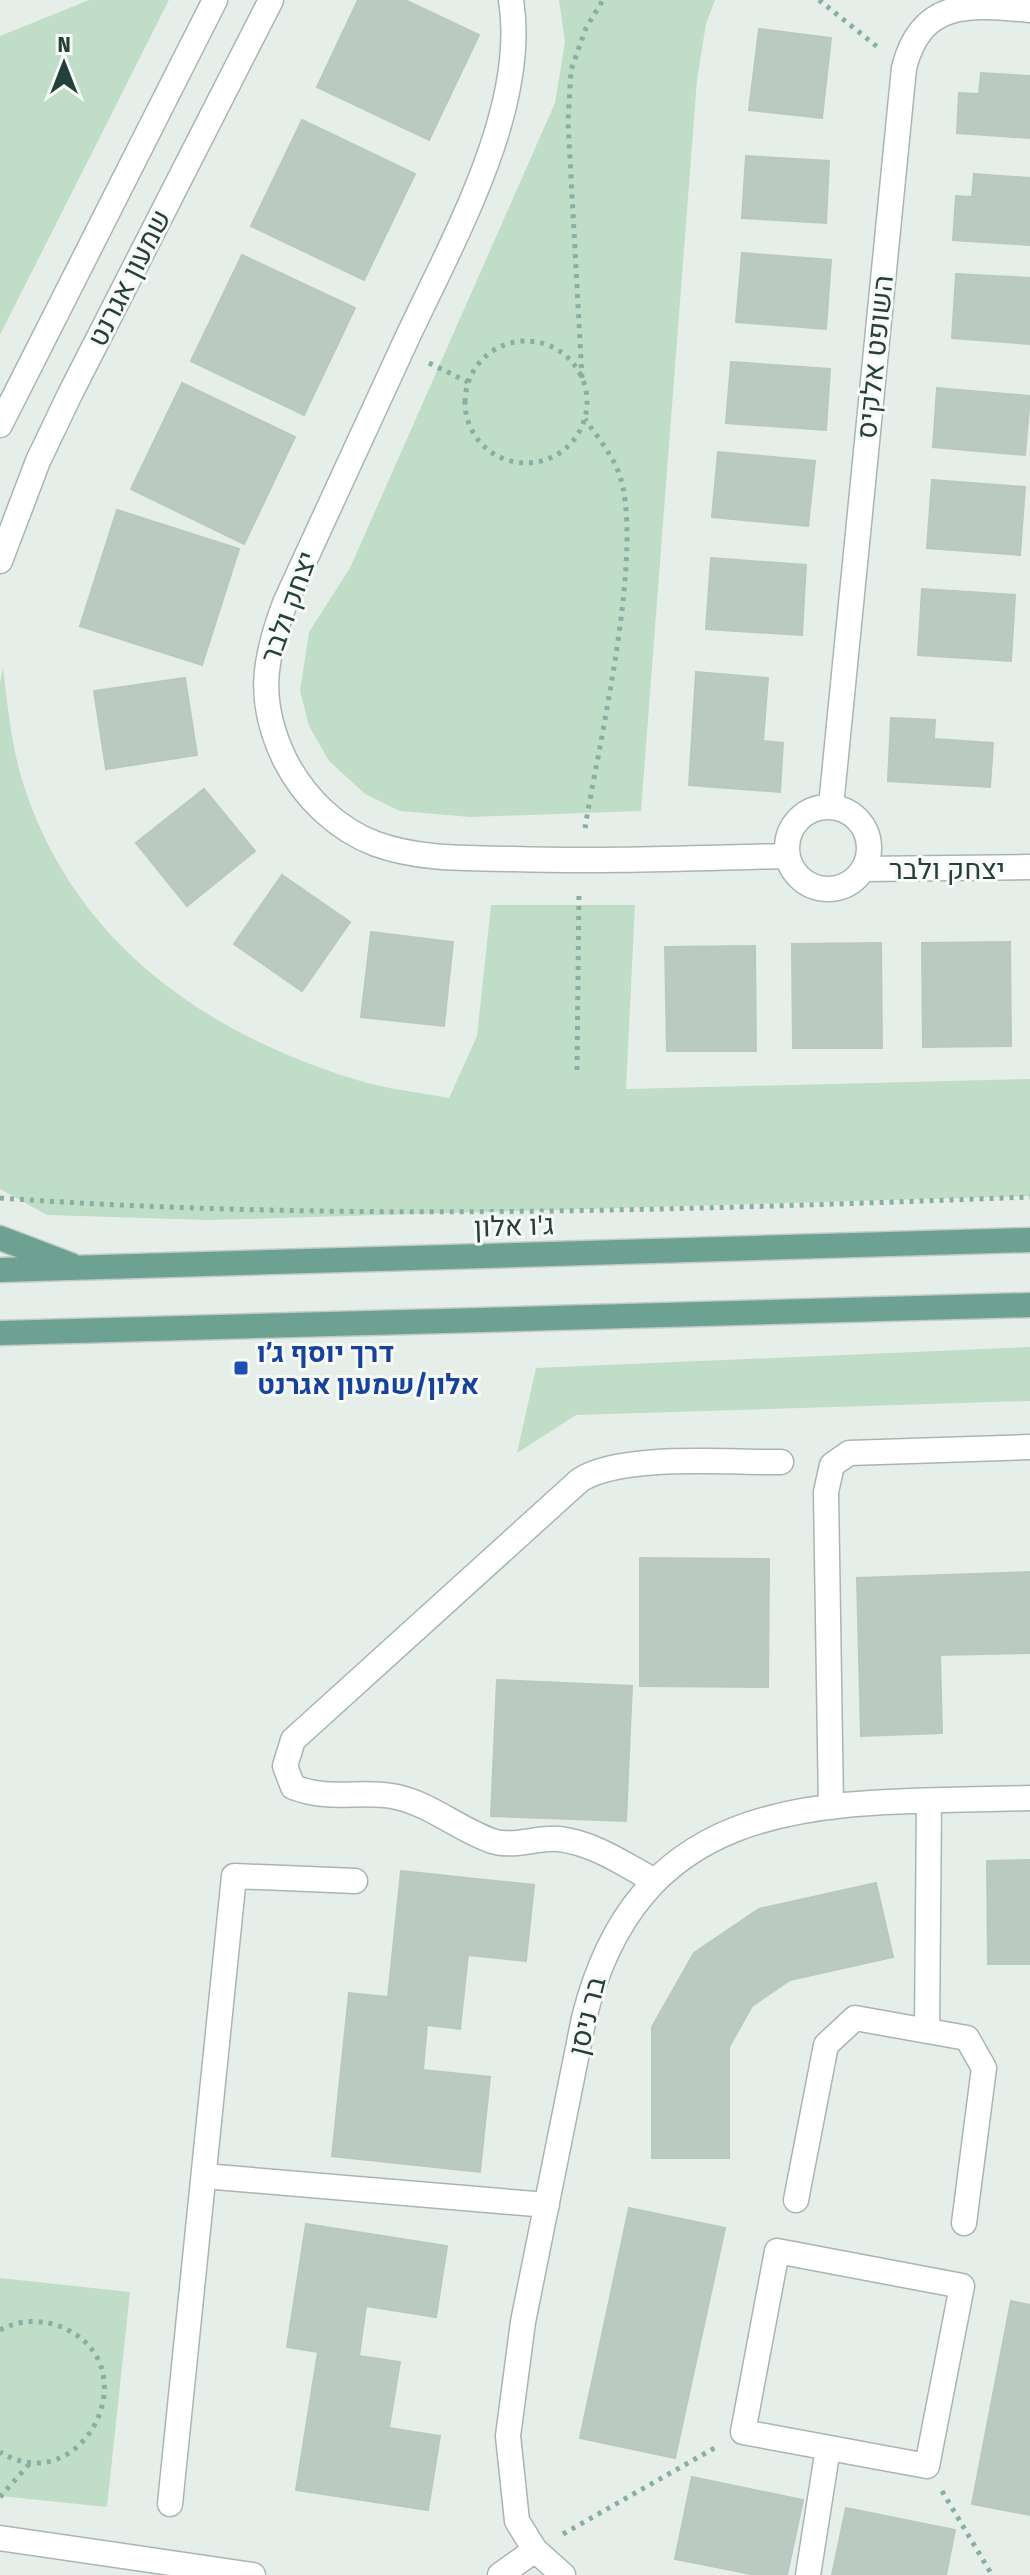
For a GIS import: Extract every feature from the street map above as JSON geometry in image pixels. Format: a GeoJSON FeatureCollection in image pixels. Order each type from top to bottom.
{"type":"FeatureCollection","features":[{"type":"Feature","properties":{"kind":"main road"},"geometry":{"type":"LineString","coordinates":[[0,1238],[85,1270]]}},
{"type":"Feature","properties":{"kind":"main road","name":"ג'ו אלון"},"geometry":{"type":"LineString","coordinates":[[0,1270],[85,1270],[1030,1240]]}},
{"type":"Feature","properties":{"kind":"main road"},"geometry":{"type":"LineString","coordinates":[[0,1333],[1030,1305]]}},
{"type":"Feature","properties":{"kind":"street","name":"שמעון אגרנט"},"geometry":{"type":"LineString","coordinates":[[0,425],[215,0]]}},
{"type":"Feature","properties":{"kind":"street","name":"שמעון אגרנט"},"geometry":{"type":"LineString","coordinates":[[0,561],[38,461],[64,407],[271,0]]}},
{"type":"Feature","properties":{"kind":"street","name":"יצחק ולבר"},"geometry":{"type":"LineString","coordinates":[[511,0],[514,60],[504,112],[468,204],[285,603],[268,647],[264,678],[273,730],[300,789],[335,820],[375,843],[428,857],[580,861],[787,856]]}},
{"type":"Feature","properties":{"kind":"street","name":"השופט אלקיס"},"geometry":{"type":"LineString","coordinates":[[831,806],[904,68],[910,42],[921,25],[935,13],[969,6],[1030,10]]}},
{"type":"Feature","properties":{"kind":"street"},"geometry":{"type":"LineString","coordinates":[[831,806],[855,817],[865,828],[869,842],[863,869],[842,887],[815,887],[802,880],[787,856],[787,837],[793,824],[816,808],[831,806]]}},
{"type":"Feature","properties":{"kind":"street","name":"יצחק ולבר"},"geometry":{"type":"LineString","coordinates":[[863,869],[1030,867]]}},
{"type":"Feature","properties":{"kind":"street"},"geometry":{"type":"LineString","coordinates":[[831,1807],[826,1492],[832,1465],[849,1453],[1030,1447]]}},
{"type":"Feature","properties":{"kind":"street"},"geometry":{"type":"LineString","coordinates":[[655,1881],[587,1846],[558,1839],[496,1842],[467,1831],[423,1804],[393,1796],[317,1796],[293,1787],[285,1766],[293,1740],[580,1480],[595,1470],[623,1465],[781,1462]]}},
{"type":"Feature","properties":{"kind":"street","name":"בר ניסן"},"geometry":{"type":"LineString","coordinates":[[535,2550],[517,2521],[508,2436],[523,2322],[596,1971],[620,1927],[655,1881],[684,1854],[731,1828],[831,1807],[1030,1798]]}},
{"type":"Feature","properties":{"kind":"street"},"geometry":{"type":"LineString","coordinates":[[927,2031],[929,1801]]}},
{"type":"Feature","properties":{"kind":"street"},"geometry":{"type":"LineString","coordinates":[[170,2504],[234,1876],[355,1881]]}},
{"type":"Feature","properties":{"kind":"street"},"geometry":{"type":"LineString","coordinates":[[796,2200],[826,2045],[855,2018],[967,2038],[984,2068],[964,2223]]}},
{"type":"Feature","properties":{"kind":"street"},"geometry":{"type":"LineString","coordinates":[[204,2176],[547,2205]]}},
{"type":"Feature","properties":{"kind":"street"},"geometry":{"type":"LineString","coordinates":[[777,2251],[962,2286],[927,2466],[743,2432],[777,2251]]}},
{"type":"Feature","properties":{"kind":"street"},"geometry":{"type":"LineString","coordinates":[[808,2575],[828,2448]]}},
{"type":"Feature","properties":{"kind":"street"},"geometry":{"type":"LineString","coordinates":[[0,2538],[253,2575]]}},
{"type":"Feature","properties":{"kind":"street"},"geometry":{"type":"LineString","coordinates":[[500,2575],[535,2550],[563,2575]]}},
{"type":"Feature","properties":{"kind":"path"},"geometry":{"type":"LineString","coordinates":[[582,378],[570,360],[553,347],[514,342],[494,350],[478,364],[468,382],[466,418],[475,437],[490,452],[512,462],[534,463],[554,457],[571,443],[585,419],[587,398],[582,378],[568,122],[571,70],[586,28],[603,0]]}},
{"type":"Feature","properties":{"kind":"path"},"geometry":{"type":"LineString","coordinates":[[819,0],[904,68]]}},
{"type":"Feature","properties":{"kind":"path"},"geometry":{"type":"LineString","coordinates":[[401,349],[468,382]]}},
{"type":"Feature","properties":{"kind":"path"},"geometry":{"type":"LineString","coordinates":[[577,1070],[580,861],[627,555],[627,508],[618,470],[585,419]]}},
{"type":"Feature","properties":{"kind":"path"},"geometry":{"type":"LineString","coordinates":[[0,1198],[254,1210],[663,1211],[1030,1197]]}},
{"type":"Feature","properties":{"kind":"path"},"geometry":{"type":"LineString","coordinates":[[0,2330],[25,2321],[48,2322],[70,2330],[88,2345],[101,2365],[105,2388],[103,2411],[92,2432],[65,2454],[31,2462],[0,2452]]}},
{"type":"Feature","properties":{"kind":"path"},"geometry":{"type":"LineString","coordinates":[[535,2550],[743,2432]]}},
{"type":"Feature","properties":{"kind":"path"},"geometry":{"type":"LineString","coordinates":[[0,2497],[31,2462]]}},
{"type":"Feature","properties":{"kind":"path"},"geometry":{"type":"LineString","coordinates":[[927,2466],[992,2575]]}},
{"type":"Feature","properties":{"kind":"green space"},"geometry":{"type":"Polygon","coordinates":[[[89,0],[169,0],[0,335],[0,36],[89,0]]]}},
{"type":"Feature","properties":{"kind":"green space"},"geometry":{"type":"Polygon","coordinates":[[[559,0],[715,0],[706,24],[697,80],[641,811],[470,817],[400,811],[365,794],[329,761],[309,726],[300,691],[309,632],[350,568],[555,103],[565,42],[559,0]]]}},
{"type":"Feature","properties":{"kind":"green space"},"geometry":{"type":"Polygon","coordinates":[[[3,667],[21,777],[49,846],[78,895],[114,938],[154,976],[199,1008],[248,1036],[300,1060],[354,1079],[449,1098],[477,1036],[491,905],[635,905],[626,1089],[1030,1079],[1030,1196],[209,1220],[47,1215],[0,1189],[0,684],[3,667]]]}},
{"type":"Feature","properties":{"kind":"green space"},"geometry":{"type":"Polygon","coordinates":[[[1030,1347],[1030,1401],[576,1415],[517,1453],[536,1368],[1030,1347]]]}},
{"type":"Feature","properties":{"kind":"green space"},"geometry":{"type":"Polygon","coordinates":[[[0,2278],[130,2292],[107,2507],[0,2496],[0,2278]]]}},
{"type":"Feature","properties":{"kind":"building"},"geometry":{"type":"Polygon","coordinates":[[[358,0],[405,0],[479,35],[429,140],[317,87],[358,0]]]}},
{"type":"Feature","properties":{"kind":"building"},"geometry":{"type":"Polygon","coordinates":[[[759,29],[831,38],[822,118],[749,110],[759,29]]]}},
{"type":"Feature","properties":{"kind":"building"},"geometry":{"type":"Polygon","coordinates":[[[981,73],[1030,76],[1030,138],[957,133],[959,93],[979,94],[981,73]]]}},
{"type":"Feature","properties":{"kind":"building"},"geometry":{"type":"Polygon","coordinates":[[[302,120],[415,174],[364,280],[251,226],[302,120]]]}},
{"type":"Feature","properties":{"kind":"building"},"geometry":{"type":"Polygon","coordinates":[[[746,156],[829,161],[826,223],[742,218],[746,156]]]}},
{"type":"Feature","properties":{"kind":"building"},"geometry":{"type":"Polygon","coordinates":[[[974,174],[1030,178],[1030,245],[953,240],[956,196],[972,197],[974,174]]]}},
{"type":"Feature","properties":{"kind":"building"},"geometry":{"type":"Polygon","coordinates":[[[742,253],[831,260],[826,329],[736,322],[742,253]]]}},
{"type":"Feature","properties":{"kind":"building"},"geometry":{"type":"Polygon","coordinates":[[[242,255],[355,308],[304,415],[191,361],[242,255]]]}},
{"type":"Feature","properties":{"kind":"building"},"geometry":{"type":"Polygon","coordinates":[[[956,274],[1030,278],[1030,344],[952,338],[956,274]]]}},
{"type":"Feature","properties":{"kind":"building"},"geometry":{"type":"Polygon","coordinates":[[[731,362],[830,369],[826,430],[726,423],[731,362]]]}},
{"type":"Feature","properties":{"kind":"building"},"geometry":{"type":"Polygon","coordinates":[[[182,383],[295,437],[244,544],[131,489],[182,383]]]}},
{"type":"Feature","properties":{"kind":"building"},"geometry":{"type":"Polygon","coordinates":[[[937,388],[1030,396],[1025,455],[933,447],[937,388]]]}},
{"type":"Feature","properties":{"kind":"building"},"geometry":{"type":"Polygon","coordinates":[[[718,452],[815,461],[808,526],[712,517],[718,452]]]}},
{"type":"Feature","properties":{"kind":"building"},"geometry":{"type":"Polygon","coordinates":[[[932,480],[1025,487],[1020,555],[927,548],[932,480]]]}},
{"type":"Feature","properties":{"kind":"building"},"geometry":{"type":"Polygon","coordinates":[[[117,510],[239,549],[202,665],[80,626],[117,510]]]}},
{"type":"Feature","properties":{"kind":"building"},"geometry":{"type":"Polygon","coordinates":[[[711,558],[806,565],[802,635],[706,629],[711,558]]]}},
{"type":"Feature","properties":{"kind":"building"},"geometry":{"type":"Polygon","coordinates":[[[922,589],[1015,595],[1011,661],[918,655],[922,589]]]}},
{"type":"Feature","properties":{"kind":"building"},"geometry":{"type":"Polygon","coordinates":[[[696,672],[768,678],[763,741],[783,743],[780,792],[689,785],[696,672]]]}},
{"type":"Feature","properties":{"kind":"building"},"geometry":{"type":"Polygon","coordinates":[[[185,678],[197,755],[106,769],[94,691],[185,678]]]}},
{"type":"Feature","properties":{"kind":"building"},"geometry":{"type":"Polygon","coordinates":[[[891,718],[935,720],[934,739],[993,743],[990,787],[888,781],[891,718]]]}},
{"type":"Feature","properties":{"kind":"building"},"geometry":{"type":"Polygon","coordinates":[[[204,789],[255,851],[187,906],[136,843],[204,789]]]}},
{"type":"Feature","properties":{"kind":"building"},"geometry":{"type":"Polygon","coordinates":[[[282,875],[350,922],[302,991],[234,944],[282,875]]]}},
{"type":"Feature","properties":{"kind":"building"},"geometry":{"type":"Polygon","coordinates":[[[371,932],[453,942],[444,1026],[361,1017],[371,932]]]}},
{"type":"Feature","properties":{"kind":"building"},"geometry":{"type":"Polygon","coordinates":[[[1010,942],[1011,1046],[923,1047],[922,943],[1010,942]]]}},
{"type":"Feature","properties":{"kind":"building"},"geometry":{"type":"Polygon","coordinates":[[[881,943],[882,1048],[793,1048],[792,944],[881,943]]]}},
{"type":"Feature","properties":{"kind":"building"},"geometry":{"type":"Polygon","coordinates":[[[755,946],[756,1051],[667,1051],[665,947],[755,946]]]}},
{"type":"Feature","properties":{"kind":"building"},"geometry":{"type":"Polygon","coordinates":[[[640,1558],[769,1559],[768,1687],[640,1686],[640,1558]]]}},
{"type":"Feature","properties":{"kind":"building"},"geometry":{"type":"Polygon","coordinates":[[[1030,1572],[1030,1653],[940,1655],[942,1733],[861,1736],[857,1578],[1030,1572]]]}},
{"type":"Feature","properties":{"kind":"building"},"geometry":{"type":"Polygon","coordinates":[[[497,1680],[632,1686],[626,1821],[491,1816],[497,1680]]]}},
{"type":"Feature","properties":{"kind":"building"},"geometry":{"type":"Polygon","coordinates":[[[1030,1860],[1030,1964],[988,1964],[987,1861],[1030,1860]]]}},
{"type":"Feature","properties":{"kind":"building"},"geometry":{"type":"Polygon","coordinates":[[[401,1871],[534,1885],[526,1961],[468,1955],[460,2029],[427,2025],[423,2070],[490,2077],[480,2172],[332,2156],[349,1993],[388,1997],[401,1871]]]}},
{"type":"Feature","properties":{"kind":"building"},"geometry":{"type":"Polygon","coordinates":[[[876,1883],[893,1957],[790,1980],[752,2006],[729,2047],[729,2158],[652,2158],[652,2027],[694,1953],[759,1909],[876,1883]]]}},
{"type":"Feature","properties":{"kind":"building"},"geometry":{"type":"Polygon","coordinates":[[[629,2208],[725,2228],[675,2458],[580,2438],[629,2208]]]}},
{"type":"Feature","properties":{"kind":"building"},"geometry":{"type":"Polygon","coordinates":[[[306,2224],[447,2246],[436,2317],[366,2306],[359,2356],[400,2362],[389,2428],[440,2436],[428,2510],[296,2490],[318,2352],[287,2347],[306,2224]]]}},
{"type":"Feature","properties":{"kind":"building"},"geometry":{"type":"Polygon","coordinates":[[[1011,2301],[1030,2305],[1030,2515],[972,2504],[1011,2301]]]}},
{"type":"Feature","properties":{"kind":"building"},"geometry":{"type":"Polygon","coordinates":[[[692,2477],[803,2500],[787,2575],[756,2575],[675,2559],[692,2477]]]}},
{"type":"Feature","properties":{"kind":"building"},"geometry":{"type":"Polygon","coordinates":[[[846,2508],[955,2530],[946,2575],[832,2575],[846,2508]]]}},
{"type":"Feature","properties":{"kind":"place","name":"דרך יוסף ג׳ו אלון/שמעון אגרנט"},"geometry":{"type":"Point","coordinates":[241,1368]}}]}
